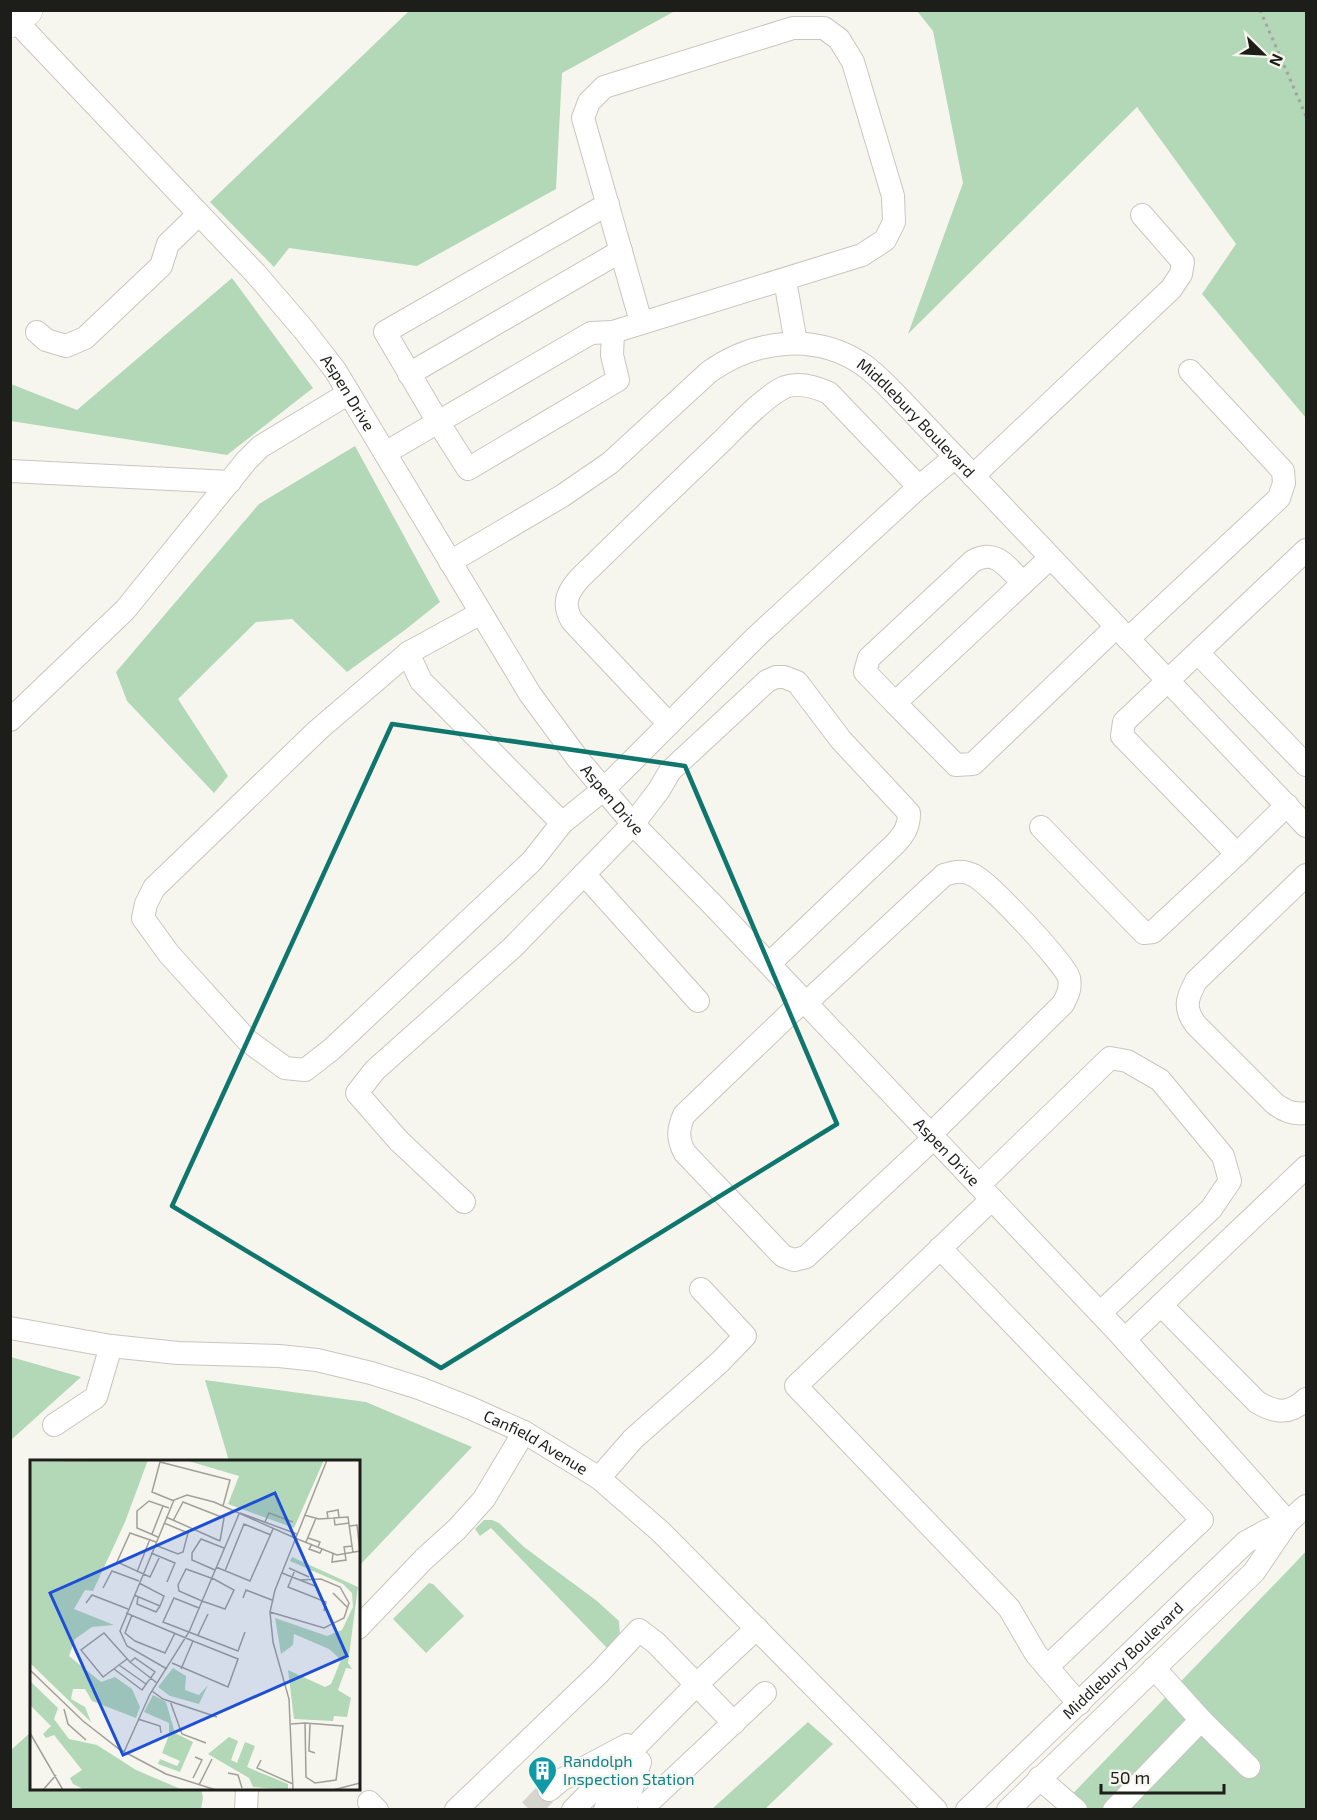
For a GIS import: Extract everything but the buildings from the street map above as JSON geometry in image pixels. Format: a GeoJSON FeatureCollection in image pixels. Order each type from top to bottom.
{"type":"FeatureCollection","features":[{"type":"Feature","properties":{"kind":"street","name":"Aspen Drive"},"geometry":{"type":"LineString","coordinates":[[17,17],[198,215],[256,274],[304,330],[349,393],[530,694],[578,759],[633,824],[805,1001],[1125,1339],[1288,1522]]}},
{"type":"Feature","properties":{"kind":"street"},"geometry":{"type":"LineString","coordinates":[[385,453],[591,333],[613,332],[785,280],[862,255],[885,240],[894,222],[893,196],[853,62],[839,39],[824,28],[793,28],[604,87],[589,102],[584,118],[641,322]]}},
{"type":"Feature","properties":{"kind":"street"},"geometry":{"type":"LineString","coordinates":[[608,204],[385,332],[468,469],[618,380],[612,355],[613,332]]}},
{"type":"Feature","properties":{"kind":"street"},"geometry":{"type":"LineString","coordinates":[[37,332],[46,340],[66,346],[85,338],[161,266],[168,244],[198,215]]}},
{"type":"Feature","properties":{"kind":"street"},"geometry":{"type":"LineString","coordinates":[[973,476],[1172,289],[1181,274],[1183,261],[1142,215]]}},
{"type":"Feature","properties":{"kind":"street"},"geometry":{"type":"LineString","coordinates":[[409,374],[621,252]]}},
{"type":"Feature","properties":{"kind":"street"},"geometry":{"type":"LineString","coordinates":[[785,280],[796,343]]}},
{"type":"Feature","properties":{"kind":"street","name":"Middlebury Boulevard"},"geometry":{"type":"LineString","coordinates":[[450,562],[562,496],[610,463],[709,372],[724,361],[742,352],[765,346],[796,343],[834,350],[862,365],[903,402],[1306,826]]}},
{"type":"Feature","properties":{"kind":"street"},"geometry":{"type":"LineString","coordinates":[[1023,583],[1000,561],[992,556],[982,555],[869,658],[865,672],[956,765],[973,764],[1279,498],[1284,483],[1282,471],[1190,370]]}},
{"type":"Feature","properties":{"kind":"street"},"geometry":{"type":"LineString","coordinates":[[669,724],[572,621],[566,609],[567,597],[572,586],[580,578],[733,431],[774,393],[783,388],[794,385],[822,390],[829,393],[919,487]]}},
{"type":"Feature","properties":{"kind":"street"},"geometry":{"type":"LineString","coordinates":[[10,720],[125,610],[260,447],[349,393]]}},
{"type":"Feature","properties":{"kind":"street"},"geometry":{"type":"LineString","coordinates":[[481,612],[408,652],[318,730],[154,888],[146,904],[143,918],[177,963],[248,1041],[285,1068],[305,1070],[332,1049],[532,861],[562,823],[604,789],[756,637],[919,487],[955,457]]}},
{"type":"Feature","properties":{"kind":"street"},"geometry":{"type":"LineString","coordinates":[[10,471],[230,482]]}},
{"type":"Feature","properties":{"kind":"street"},"geometry":{"type":"LineString","coordinates":[[1237,854],[1122,736],[1124,722],[1199,654],[1306,550]]}},
{"type":"Feature","properties":{"kind":"street"},"geometry":{"type":"LineString","coordinates":[[895,703],[1050,558]]}},
{"type":"Feature","properties":{"kind":"street"},"geometry":{"type":"LineString","coordinates":[[408,652],[420,681],[562,823]]}},
{"type":"Feature","properties":{"kind":"street"},"geometry":{"type":"LineString","coordinates":[[1199,654],[1306,765]]}},
{"type":"Feature","properties":{"kind":"street"},"geometry":{"type":"LineString","coordinates":[[464,1202],[399,1141],[357,1093],[375,1070],[512,948],[633,824],[659,790],[670,771],[767,681],[776,677],[784,677],[797,682],[841,740],[909,813],[909,821],[905,832],[896,843],[769,964]]}},
{"type":"Feature","properties":{"kind":"street"},"geometry":{"type":"LineString","coordinates":[[1041,827],[1144,933],[1153,932],[1287,805]]}},
{"type":"Feature","properties":{"kind":"street"},"geometry":{"type":"LineString","coordinates":[[959,870],[975,876],[989,887],[1058,960],[1068,975],[1071,990],[1063,1004],[933,1136],[806,1257],[794,1260],[783,1256],[686,1153],[678,1135],[684,1115],[805,1001],[944,875],[959,870]]}},
{"type":"Feature","properties":{"kind":"street"},"geometry":{"type":"LineString","coordinates":[[584,874],[698,1001]]}},
{"type":"Feature","properties":{"kind":"street"},"geometry":{"type":"LineString","coordinates":[[1306,875],[1196,981],[1187,1006],[1189,1016],[1196,1025],[1274,1104],[1282,1110],[1306,1113]]}},
{"type":"Feature","properties":{"kind":"street"},"geometry":{"type":"LineString","coordinates":[[1079,1704],[1036,1654],[1009,1608],[796,1386],[940,1248],[985,1192],[1110,1058],[1127,1061],[1160,1080],[1223,1156],[1230,1181],[1211,1209],[1100,1313]]}},
{"type":"Feature","properties":{"kind":"street"},"geometry":{"type":"LineString","coordinates":[[1125,1339],[1306,1167]]}},
{"type":"Feature","properties":{"kind":"street"},"geometry":{"type":"LineString","coordinates":[[940,1248],[1202,1520],[1047,1667]]}},
{"type":"Feature","properties":{"kind":"street"},"geometry":{"type":"LineString","coordinates":[[599,1479],[633,1439],[720,1362],[744,1336],[701,1289]]}},
{"type":"Feature","properties":{"kind":"street"},"geometry":{"type":"LineString","coordinates":[[1161,1305],[1257,1402],[1276,1412],[1288,1411],[1300,1406],[1306,1400]]}},
{"type":"Feature","properties":{"kind":"street","name":"Canfield Avenue"},"geometry":{"type":"LineString","coordinates":[[10,1328],[111,1346],[178,1353],[279,1356],[318,1360],[419,1388],[524,1432],[599,1479],[662,1532],[936,1809]]}},
{"type":"Feature","properties":{"kind":"street"},"geometry":{"type":"LineString","coordinates":[[54,1425],[96,1397],[111,1346]]}},
{"type":"Feature","properties":{"kind":"street"},"geometry":{"type":"LineString","coordinates":[[360,1626],[424,1559],[458,1529],[484,1499],[524,1432]]}},
{"type":"Feature","properties":{"kind":"street","name":"Middlebury Boulevard"},"geometry":{"type":"LineString","coordinates":[[1008,1809],[1254,1572],[1288,1522],[1306,1506]]}},
{"type":"Feature","properties":{"kind":"street","name":"Middlebury Boulevard"},"geometry":{"type":"LineString","coordinates":[[967,1809],[1246,1542],[1288,1522]]}},
{"type":"Feature","properties":{"kind":"street"},"geometry":{"type":"LineString","coordinates":[[595,1809],[602,1794],[649,1733],[697,1683],[757,1628]]}},
{"type":"Feature","properties":{"kind":"street"},"geometry":{"type":"LineString","coordinates":[[456,1809],[599,1673],[639,1630],[656,1643],[697,1683],[734,1723]]}},
{"type":"Feature","properties":{"kind":"street"},"geometry":{"type":"LineString","coordinates":[[1154,1668],[1201,1720],[1249,1767]]}},
{"type":"Feature","properties":{"kind":"street"},"geometry":{"type":"LineString","coordinates":[[648,1803],[765,1693]]}},
{"type":"Feature","properties":{"kind":"street"},"geometry":{"type":"LineString","coordinates":[[1114,1809],[1201,1720]]}},
{"type":"Feature","properties":{"kind":"street"},"geometry":{"type":"LineString","coordinates":[[560,1801],[649,1733]]}},
{"type":"Feature","properties":{"kind":"street"},"geometry":{"type":"LineString","coordinates":[[604,1809],[609,1797],[649,1733]]}},
{"type":"Feature","properties":{"kind":"street"},"geometry":{"type":"LineString","coordinates":[[615,1809],[649,1733]]}},
{"type":"Feature","properties":{"kind":"street"},"geometry":{"type":"LineString","coordinates":[[625,1809],[649,1733]]}},
{"type":"Feature","properties":{"kind":"street"},"geometry":{"type":"LineString","coordinates":[[1039,1778],[1076,1809]]}},
{"type":"Feature","properties":{"kind":"street"},"geometry":{"type":"LineString","coordinates":[[246,1809],[247,1790]]}},
{"type":"Feature","properties":{"kind":"path"},"geometry":{"type":"LineString","coordinates":[[1260,10],[1306,116]]}},
{"type":"Feature","properties":{"kind":"highlighted area"},"geometry":{"type":"Polygon","coordinates":[[[392,724],[685,766],[837,1124],[441,1368],[172,1206],[392,724]]]}},
{"type":"Feature","properties":{"kind":"green space"},"geometry":{"type":"Polygon","coordinates":[[[410,10],[675,11],[562,73],[556,189],[417,266],[289,248],[274,267],[210,202],[410,10]]]}},
{"type":"Feature","properties":{"kind":"green space"},"geometry":{"type":"Polygon","coordinates":[[[917,11],[1306,11],[1306,418],[1202,294],[1236,244],[1137,107],[908,334],[963,183],[933,31],[917,11]]]}},
{"type":"Feature","properties":{"kind":"green space"},"geometry":{"type":"Polygon","coordinates":[[[232,278],[313,388],[227,455],[11,421],[11,384],[77,410],[232,278]]]}},
{"type":"Feature","properties":{"kind":"green space"},"geometry":{"type":"Polygon","coordinates":[[[355,446],[440,602],[347,672],[292,619],[256,622],[178,699],[228,776],[214,793],[127,701],[116,672],[259,504],[355,446]]]}},
{"type":"Feature","properties":{"kind":"green space"},"geometry":{"type":"Polygon","coordinates":[[[11,1357],[81,1377],[10,1440],[11,1357]]]}},
{"type":"Feature","properties":{"kind":"green space"},"geometry":{"type":"Polygon","coordinates":[[[205,1380],[366,1402],[472,1447],[360,1565],[360,1460],[229,1460],[205,1380]]]}},
{"type":"Feature","properties":{"kind":"green space"},"geometry":{"type":"Polygon","coordinates":[[[484,1520],[499,1523],[524,1547],[597,1601],[619,1621],[620,1635],[607,1648],[491,1528],[480,1536],[475,1529],[484,1520]]]}},
{"type":"Feature","properties":{"kind":"green space"},"geometry":{"type":"Polygon","coordinates":[[[1306,1551],[1306,1809],[1057,1810],[1295,1563],[1306,1551]]]}},
{"type":"Feature","properties":{"kind":"green space"},"geometry":{"type":"Polygon","coordinates":[[[429,1583],[433,1584],[464,1616],[426,1653],[393,1619],[429,1583]]]}},
{"type":"Feature","properties":{"kind":"green space"},"geometry":{"type":"Polygon","coordinates":[[[808,1722],[833,1744],[765,1809],[712,1809],[808,1722]]]}},
{"type":"Feature","properties":{"kind":"green space"},"geometry":{"type":"Polygon","coordinates":[[[30,1733],[30,1790],[201,1790],[203,1798],[201,1809],[11,1809],[11,1750],[30,1733]]]}},
{"type":"Feature","properties":{"kind":"tunnel"},"geometry":{"type":"LineString","coordinates":[[530,1810],[549,1790]]}},
{"type":"Feature","properties":{"kind":"place","name":"Randolph Inspection Station"},"geometry":{"type":"Point","coordinates":[542,1796]}}]}
